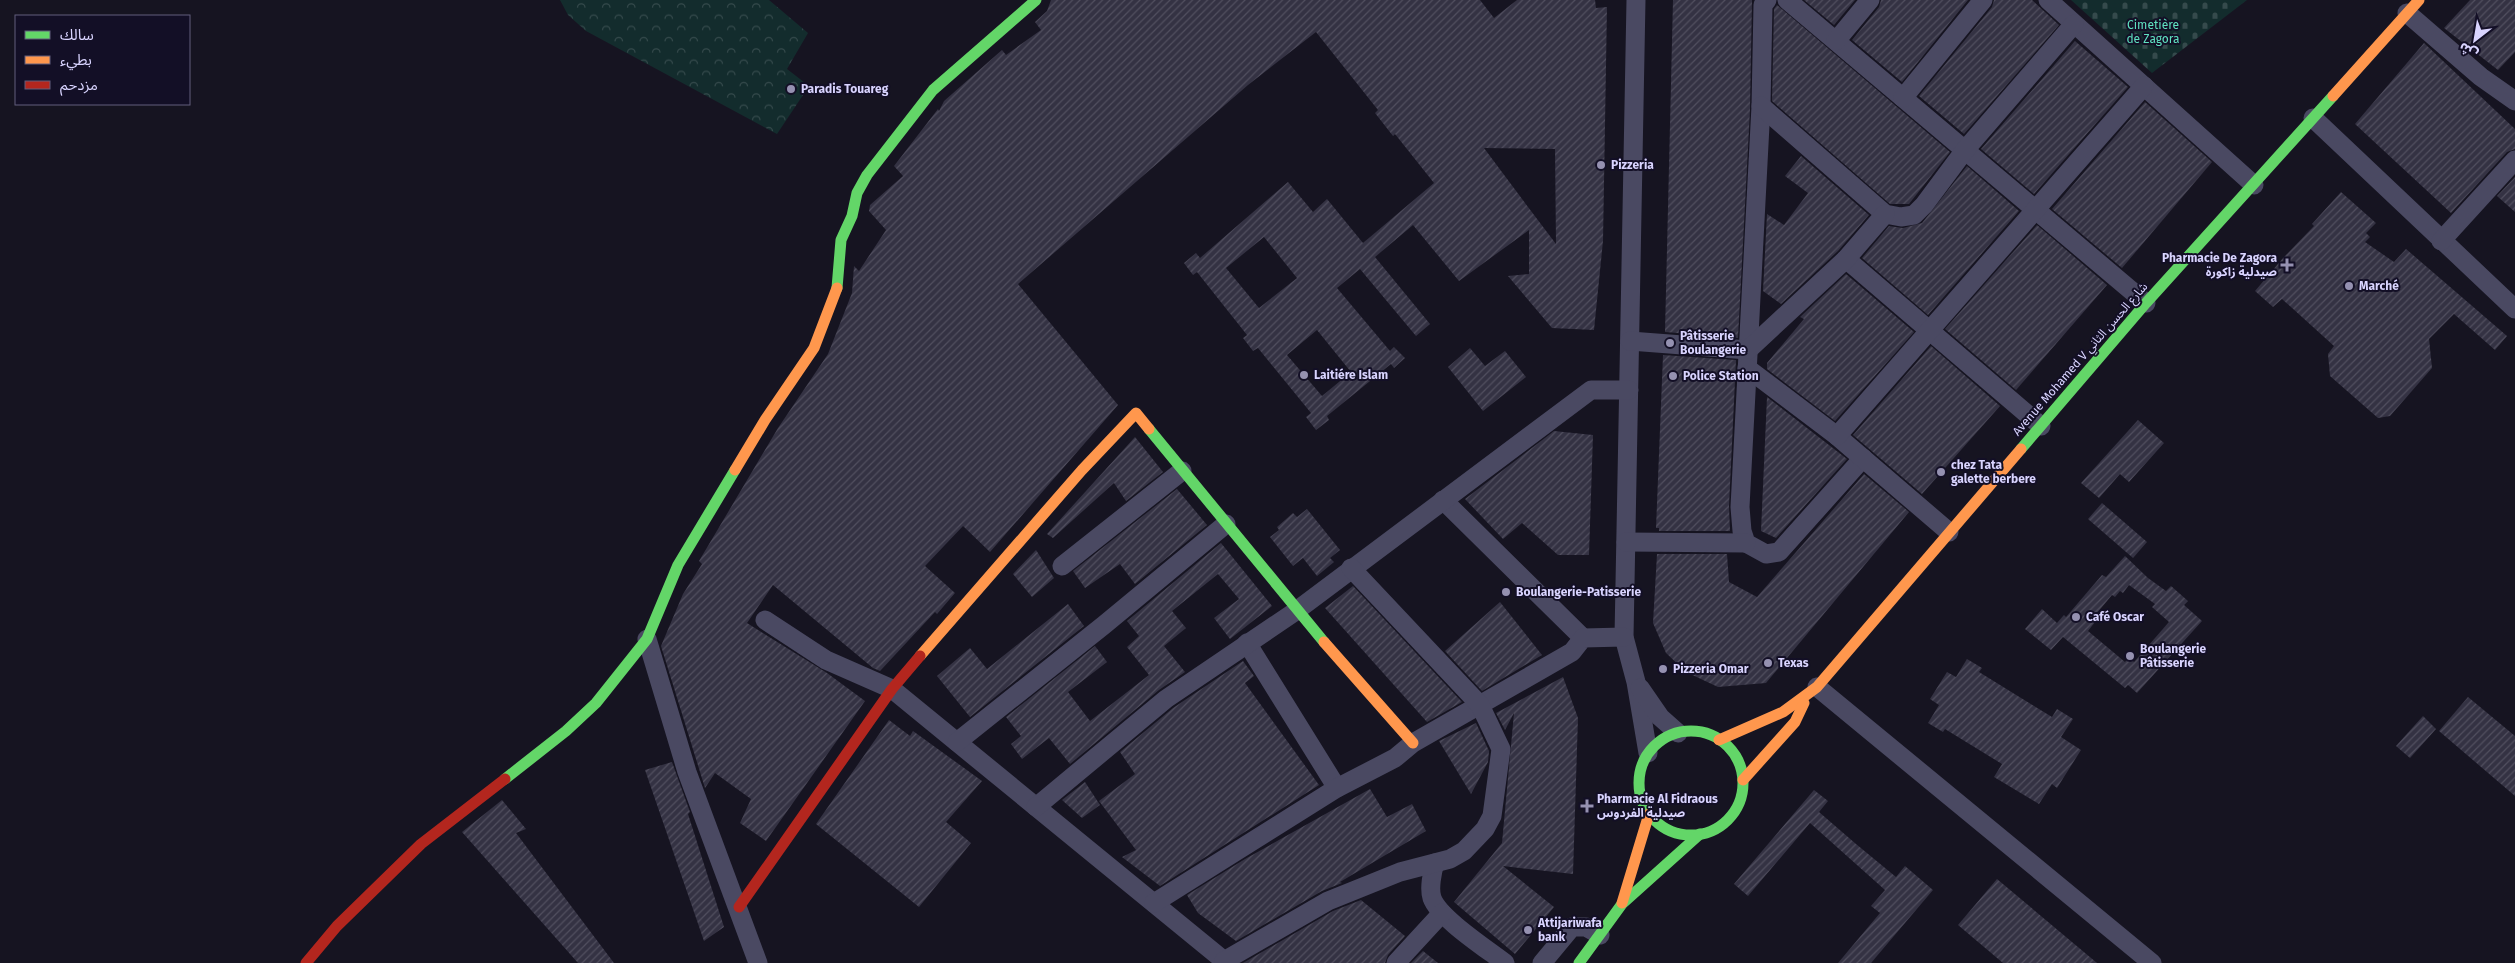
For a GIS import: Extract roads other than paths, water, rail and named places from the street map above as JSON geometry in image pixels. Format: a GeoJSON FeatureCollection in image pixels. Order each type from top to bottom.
{"type":"FeatureCollection","features":[{"type":"Feature","properties":{"kind":"street"},"geometry":{"type":"LineString","coordinates":[[306,963],[337,926],[421,844],[578,720],[596,703],[647,640],[678,565],[765,420],[814,348],[837,288],[841,240],[852,216],[857,193],[867,175],[933,90],[1036,0]]}},
{"type":"Feature","properties":{"kind":"street"},"geometry":{"type":"LineString","coordinates":[[1636,0],[1624,637],[1636,682],[1648,753]]}},
{"type":"Feature","properties":{"kind":"street"},"geometry":{"type":"LineString","coordinates":[[1746,543],[1742,531],[1740,508],[1760,106],[1763,5],[1767,0]]}},
{"type":"Feature","properties":{"kind":"street"},"geometry":{"type":"LineString","coordinates":[[1787,0],[2146,303]]}},
{"type":"Feature","properties":{"kind":"street"},"geometry":{"type":"LineString","coordinates":[[1836,41],[1870,0]]}},
{"type":"Feature","properties":{"kind":"street"},"geometry":{"type":"LineString","coordinates":[[1903,98],[1983,0]]}},
{"type":"Feature","properties":{"kind":"street"},"geometry":{"type":"LineString","coordinates":[[2048,0],[2254,185]]}},
{"type":"Feature","properties":{"kind":"street"},"geometry":{"type":"LineString","coordinates":[[2413,6],[2482,77],[2515,101]]}},
{"type":"Feature","properties":{"kind":"street","name":"Avenue Mohamed V شارع الحسن الثاني"},"geometry":{"type":"LineString","coordinates":[[1743,780],[1795,722],[1812,692],[2146,303],[2413,6]]}},
{"type":"Feature","properties":{"kind":"street"},"geometry":{"type":"LineString","coordinates":[[1760,106],[1885,214],[1901,217],[1914,215],[1924,205],[1965,150],[2074,24]]}},
{"type":"Feature","properties":{"kind":"street"},"geometry":{"type":"LineString","coordinates":[[1837,436],[2144,86]]}},
{"type":"Feature","properties":{"kind":"street"},"geometry":{"type":"LineString","coordinates":[[2313,118],[2515,309]]}},
{"type":"Feature","properties":{"kind":"street"},"geometry":{"type":"LineString","coordinates":[[2442,241],[2515,160]]}},
{"type":"Feature","properties":{"kind":"street"},"geometry":{"type":"LineString","coordinates":[[1748,359],[1846,260],[1885,214]]}},
{"type":"Feature","properties":{"kind":"street"},"geometry":{"type":"LineString","coordinates":[[1846,260],[2041,426]]}},
{"type":"Feature","properties":{"kind":"street"},"geometry":{"type":"LineString","coordinates":[[1630,341],[1748,359],[1949,532]]}},
{"type":"Feature","properties":{"kind":"street"},"geometry":{"type":"LineString","coordinates":[[1036,807],[1166,699],[1296,611],[1591,390],[1629,390]]}},
{"type":"Feature","properties":{"kind":"street"},"geometry":{"type":"LineString","coordinates":[[739,907],[892,689],[1082,470],[1136,413],[1296,611],[1413,743]]}},
{"type":"Feature","properties":{"kind":"street"},"geometry":{"type":"LineString","coordinates":[[1626,542],[1746,543],[1766,554],[1779,552],[1863,458]]}},
{"type":"Feature","properties":{"kind":"street"},"geometry":{"type":"LineString","coordinates":[[1062,566],[1182,471]]}},
{"type":"Feature","properties":{"kind":"street"},"geometry":{"type":"LineString","coordinates":[[1443,500],[1583,638],[1624,637]]}},
{"type":"Feature","properties":{"kind":"street"},"geometry":{"type":"LineString","coordinates":[[957,742],[1104,626],[1226,524]]}},
{"type":"Feature","properties":{"kind":"street"},"geometry":{"type":"LineString","coordinates":[[765,620],[826,660],[892,689],[1225,962],[1328,901],[1400,872],[1450,859],[1464,851],[1485,829],[1492,816],[1501,749],[1480,705],[1351,568]]}},
{"type":"Feature","properties":{"kind":"street"},"geometry":{"type":"LineString","coordinates":[[1154,903],[1337,788],[1395,758],[1413,743],[1572,652],[1583,638]]}},
{"type":"Feature","properties":{"kind":"street"},"geometry":{"type":"LineString","coordinates":[[647,640],[687,772],[739,907],[758,963]]}},
{"type":"Feature","properties":{"kind":"street"},"geometry":{"type":"LineString","coordinates":[[1248,644],[1337,788]]}},
{"type":"Feature","properties":{"kind":"street"},"geometry":{"type":"LineString","coordinates":[[1636,682],[1660,717],[1678,733]]}},
{"type":"Feature","properties":{"kind":"street"},"geometry":{"type":"LineString","coordinates":[[1812,692],[2152,963]]}},
{"type":"Feature","properties":{"kind":"street","name":"Avenue Mohamed V شارع الحسن الثاني"},"geometry":{"type":"LineString","coordinates":[[1719,740],[1759,725],[1812,692]]}},
{"type":"Feature","properties":{"kind":"street"},"geometry":{"type":"LineString","coordinates":[[1699,732],[1719,740],[1731,750],[1739,764],[1743,780],[1742,795],[1736,809],[1727,821],[1715,829],[1700,834],[1686,835],[1672,831],[1659,824],[1649,814],[1642,799],[1639,783],[1641,768],[1648,753],[1666,737],[1678,733],[1699,732]]}},
{"type":"Feature","properties":{"kind":"street"},"geometry":{"type":"LineString","coordinates":[[1622,904],[1649,814]]}},
{"type":"Feature","properties":{"kind":"street"},"geometry":{"type":"LineString","coordinates":[[1579,963],[1622,904],[1700,834]]}},
{"type":"Feature","properties":{"kind":"street"},"geometry":{"type":"LineString","coordinates":[[1435,863],[1432,872],[1432,897],[1442,914],[1505,963]]}},
{"type":"Feature","properties":{"kind":"street"},"geometry":{"type":"LineString","coordinates":[[1396,963],[1442,914]]}},
{"type":"Feature","properties":{"kind":"street"},"geometry":{"type":"LineString","coordinates":[[1542,963],[1572,927],[1586,927],[1600,935]]}},
{"type":"Feature","properties":{"kind":"place","name":"Paradis Touareg"},"geometry":{"type":"Point","coordinates":[791,89]}},
{"type":"Feature","properties":{"kind":"place","name":"Pizzeria"},"geometry":{"type":"Point","coordinates":[1601,165]}},
{"type":"Feature","properties":{"kind":"place","name":"Pharmacie De Zagora صيدلية زاكورة"},"geometry":{"type":"Point","coordinates":[2287,265]}},
{"type":"Feature","properties":{"kind":"place","name":"Marché"},"geometry":{"type":"Point","coordinates":[2349,286]}},
{"type":"Feature","properties":{"kind":"place","name":"Pâtisserie Boulangerie"},"geometry":{"type":"Point","coordinates":[1670,343]}},
{"type":"Feature","properties":{"kind":"place","name":"Laitiére Islam"},"geometry":{"type":"Point","coordinates":[1304,375]}},
{"type":"Feature","properties":{"kind":"place","name":"Police Station"},"geometry":{"type":"Point","coordinates":[1673,376]}},
{"type":"Feature","properties":{"kind":"place","name":"chez Tata galette berbere"},"geometry":{"type":"Point","coordinates":[1941,472]}},
{"type":"Feature","properties":{"kind":"place","name":"Boulangerie-Patisserie"},"geometry":{"type":"Point","coordinates":[1506,592]}},
{"type":"Feature","properties":{"kind":"place","name":"Café Oscar"},"geometry":{"type":"Point","coordinates":[2076,617]}},
{"type":"Feature","properties":{"kind":"place","name":"Boulangerie Pâtisserie"},"geometry":{"type":"Point","coordinates":[2130,656]}},
{"type":"Feature","properties":{"kind":"place","name":"Texas"},"geometry":{"type":"Point","coordinates":[1768,663]}},
{"type":"Feature","properties":{"kind":"place","name":"Pizzeria Omar"},"geometry":{"type":"Point","coordinates":[1663,669]}},
{"type":"Feature","properties":{"kind":"place","name":"Pharmacie Al Fidraous صيدلية الفردوس"},"geometry":{"type":"Point","coordinates":[1587,806]}},
{"type":"Feature","properties":{"kind":"place","name":"Attijariwafa bank"},"geometry":{"type":"Point","coordinates":[1528,930]}},
{"type":"Feature","properties":{"kind":"park label","name":"Cimetière de Zagora"},"geometry":{"type":"Point","coordinates":[2153,32]}}]}
